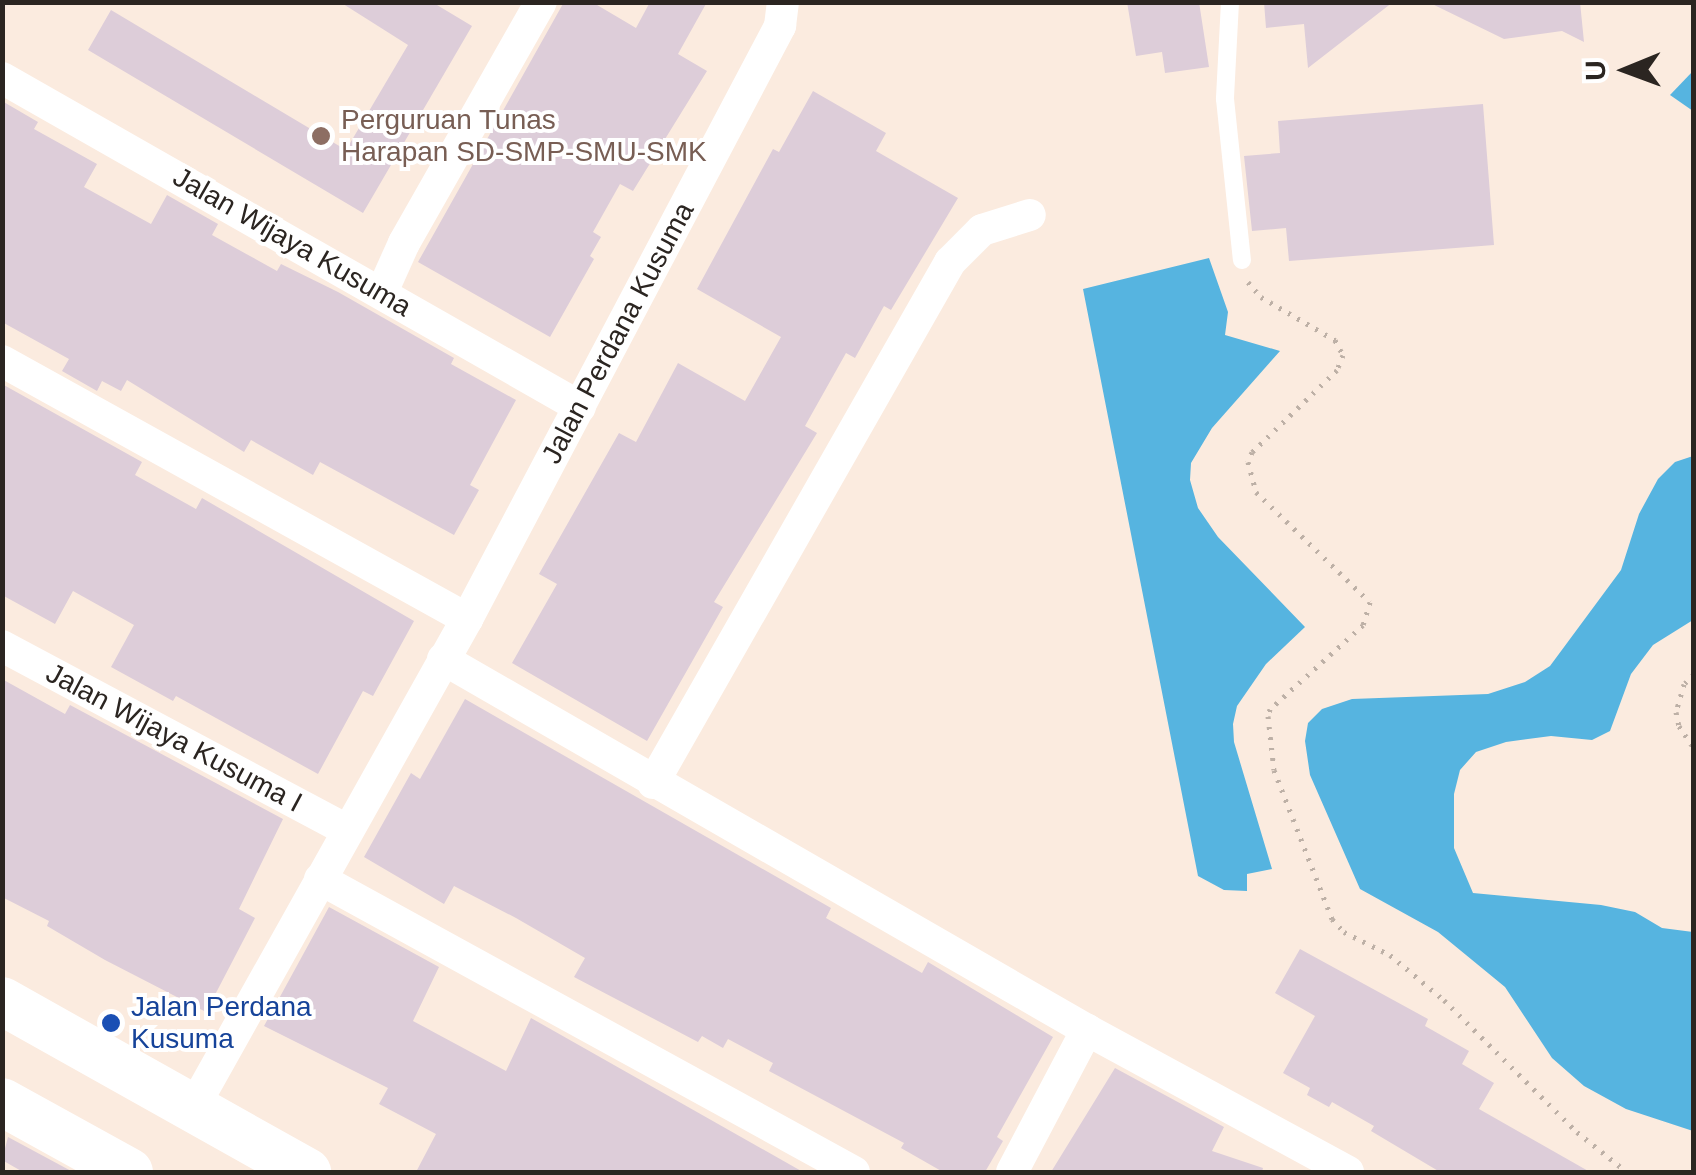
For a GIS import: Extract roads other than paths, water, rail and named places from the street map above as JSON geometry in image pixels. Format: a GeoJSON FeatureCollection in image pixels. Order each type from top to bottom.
{"type":"FeatureCollection","features":[{"type":"Feature","properties":{"kind":"main road"},"geometry":{"type":"LineString","coordinates":[[2,1001],[306,1172]]}},
{"type":"Feature","properties":{"kind":"main road"},"geometry":{"type":"LineString","coordinates":[[2,1102],[128,1172]]}},
{"type":"Feature","properties":{"kind":"street"},"geometry":{"type":"LineString","coordinates":[[382,292],[404,243],[541,2]]}},
{"type":"Feature","properties":{"kind":"street","name":"Jalan Perdana Kusuma"},"geometry":{"type":"LineString","coordinates":[[194,1108],[346,830],[467,620],[780,26],[784,2]]}},
{"type":"Feature","properties":{"kind":"street","name":"Jalan Wijaya Kusuma"},"geometry":{"type":"LineString","coordinates":[[2,78],[580,407]]}},
{"type":"Feature","properties":{"kind":"street"},"geometry":{"type":"LineString","coordinates":[[653,783],[950,262],[982,230],[1030,215]]}},
{"type":"Feature","properties":{"kind":"street"},"geometry":{"type":"LineString","coordinates":[[2,360],[467,620]]}},
{"type":"Feature","properties":{"kind":"street","name":"Jalan Wijaya Kusuma I"},"geometry":{"type":"LineString","coordinates":[[2,646],[346,830]]}},
{"type":"Feature","properties":{"kind":"street"},"geometry":{"type":"LineString","coordinates":[[444,659],[1087,1030],[1348,1172]]}},
{"type":"Feature","properties":{"kind":"street"},"geometry":{"type":"LineString","coordinates":[[320,879],[854,1172]]}},
{"type":"Feature","properties":{"kind":"street"},"geometry":{"type":"LineString","coordinates":[[1012,1172],[1087,1030]]}},
{"type":"Feature","properties":{"kind":"lane"},"geometry":{"type":"LineString","coordinates":[[1230,2],[1225,99],[1242,260]]}},
{"type":"Feature","properties":{"kind":"water"},"geometry":{"type":"Polygon","coordinates":[[[1693,71],[1693,111],[1670,95],[1693,71]]]}},
{"type":"Feature","properties":{"kind":"water"},"geometry":{"type":"Polygon","coordinates":[[[1209,258],[1228,312],[1225,335],[1280,351],[1212,428],[1191,463],[1190,480],[1198,508],[1218,537],[1305,627],[1266,664],[1237,706],[1233,724],[1234,742],[1272,869],[1247,874],[1247,891],[1224,890],[1198,876],[1083,289],[1209,258]]]}},
{"type":"Feature","properties":{"kind":"water"},"geometry":{"type":"Polygon","coordinates":[[[1693,456],[1693,620],[1653,645],[1631,674],[1610,731],[1592,740],[1551,736],[1506,742],[1476,752],[1460,770],[1454,794],[1454,848],[1473,893],[1601,905],[1635,912],[1662,928],[1693,932],[1693,1131],[1626,1109],[1584,1086],[1552,1058],[1505,987],[1438,932],[1360,889],[1310,775],[1305,741],[1308,723],[1322,709],[1352,699],[1488,694],[1525,682],[1550,666],[1621,570],[1639,514],[1658,479],[1675,462],[1693,456]]]}},
{"type":"Feature","properties":{"kind":"place","name":"Perguruan Tunas Harapan SD-SMP-SMU-SMK"},"geometry":{"type":"Point","coordinates":[321,136]}},
{"type":"Feature","properties":{"kind":"place","name":"Jalan Perdana Kusuma"},"geometry":{"type":"Point","coordinates":[111,1023]}}]}
